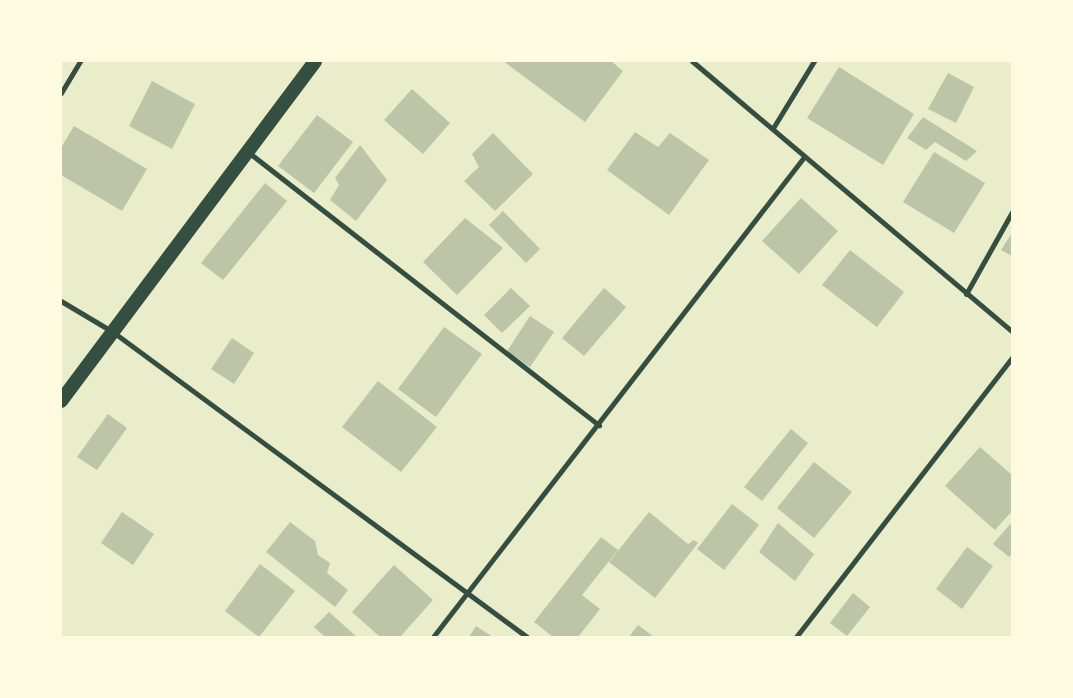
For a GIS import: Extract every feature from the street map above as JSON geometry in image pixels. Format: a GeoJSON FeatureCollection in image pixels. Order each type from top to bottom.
{"type":"FeatureCollection","features":[{"type":"Feature","properties":{"kind":"highway"},"geometry":{"type":"LineString","coordinates":[[61,401],[315,61]]}},
{"type":"Feature","properties":{"kind":"street"},"geometry":{"type":"LineString","coordinates":[[61,93],[80,61]]}},
{"type":"Feature","properties":{"kind":"street"},"geometry":{"type":"LineString","coordinates":[[692,61],[1012,331]]}},
{"type":"Feature","properties":{"kind":"street"},"geometry":{"type":"LineString","coordinates":[[773,128],[814,61]]}},
{"type":"Feature","properties":{"kind":"street"},"geometry":{"type":"LineString","coordinates":[[248,152],[599,425]]}},
{"type":"Feature","properties":{"kind":"street"},"geometry":{"type":"LineString","coordinates":[[433,637],[466,591],[599,425],[804,157]]}},
{"type":"Feature","properties":{"kind":"street"},"geometry":{"type":"LineString","coordinates":[[966,294],[1012,212]]}},
{"type":"Feature","properties":{"kind":"street"},"geometry":{"type":"LineString","coordinates":[[61,301],[113,332],[527,637]]}},
{"type":"Feature","properties":{"kind":"street"},"geometry":{"type":"LineString","coordinates":[[796,637],[1012,358]]}},
{"type":"Feature","properties":{"kind":"building"},"geometry":{"type":"Polygon","coordinates":[[[503,61],[611,61],[623,71],[585,122],[503,61]]]}},
{"type":"Feature","properties":{"kind":"building"},"geometry":{"type":"Polygon","coordinates":[[[839,67],[914,114],[883,165],[807,118],[839,67]]]}},
{"type":"Feature","properties":{"kind":"building"},"geometry":{"type":"Polygon","coordinates":[[[948,73],[974,87],[956,123],[928,109],[948,73]]]}},
{"type":"Feature","properties":{"kind":"building"},"geometry":{"type":"Polygon","coordinates":[[[152,81],[195,104],[172,149],[129,126],[152,81]]]}},
{"type":"Feature","properties":{"kind":"building"},"geometry":{"type":"Polygon","coordinates":[[[412,89],[450,123],[423,154],[384,120],[412,89]]]}},
{"type":"Feature","properties":{"kind":"building"},"geometry":{"type":"Polygon","coordinates":[[[317,115],[353,142],[314,193],[278,166],[317,115]]]}},
{"type":"Feature","properties":{"kind":"building"},"geometry":{"type":"Polygon","coordinates":[[[923,117],[977,151],[966,161],[935,142],[926,150],[907,138],[923,117]]]}},
{"type":"Feature","properties":{"kind":"building"},"geometry":{"type":"Polygon","coordinates":[[[74,126],[147,169],[122,211],[61,175],[61,148],[74,126]]]}},
{"type":"Feature","properties":{"kind":"building"},"geometry":{"type":"Polygon","coordinates":[[[635,132],[658,147],[670,133],[709,160],[669,215],[607,170],[635,132]]]}},
{"type":"Feature","properties":{"kind":"building"},"geometry":{"type":"Polygon","coordinates":[[[493,133],[533,174],[495,211],[464,181],[479,167],[472,154],[493,133]]]}},
{"type":"Feature","properties":{"kind":"building"},"geometry":{"type":"Polygon","coordinates":[[[360,145],[387,180],[356,221],[330,200],[339,185],[335,178],[360,145]]]}},
{"type":"Feature","properties":{"kind":"building"},"geometry":{"type":"Polygon","coordinates":[[[934,152],[985,183],[954,233],[903,202],[934,152]]]}},
{"type":"Feature","properties":{"kind":"building"},"geometry":{"type":"Polygon","coordinates":[[[265,183],[287,201],[223,280],[201,263],[265,183]]]}},
{"type":"Feature","properties":{"kind":"building"},"geometry":{"type":"Polygon","coordinates":[[[801,198],[838,231],[799,274],[762,241],[801,198]]]}},
{"type":"Feature","properties":{"kind":"building"},"geometry":{"type":"Polygon","coordinates":[[[503,211],[540,249],[526,263],[489,225],[503,211]]]}},
{"type":"Feature","properties":{"kind":"building"},"geometry":{"type":"Polygon","coordinates":[[[465,218],[503,248],[457,295],[423,262],[465,218]]]}},
{"type":"Feature","properties":{"kind":"building"},"geometry":{"type":"Polygon","coordinates":[[[1012,233],[1012,256],[1001,250],[1012,233]]]}},
{"type":"Feature","properties":{"kind":"building"},"geometry":{"type":"Polygon","coordinates":[[[850,250],[904,292],[877,327],[822,285],[850,250]]]}},
{"type":"Feature","properties":{"kind":"building"},"geometry":{"type":"Polygon","coordinates":[[[511,288],[530,306],[502,333],[484,315],[511,288]]]}},
{"type":"Feature","properties":{"kind":"building"},"geometry":{"type":"Polygon","coordinates":[[[604,288],[626,307],[584,356],[562,338],[604,288]]]}},
{"type":"Feature","properties":{"kind":"building"},"geometry":{"type":"Polygon","coordinates":[[[530,316],[554,332],[530,367],[507,351],[530,316]]]}},
{"type":"Feature","properties":{"kind":"building"},"geometry":{"type":"Polygon","coordinates":[[[444,327],[482,354],[436,417],[398,389],[444,327]]]}},
{"type":"Feature","properties":{"kind":"building"},"geometry":{"type":"Polygon","coordinates":[[[232,338],[254,353],[234,384],[211,369],[232,338]]]}},
{"type":"Feature","properties":{"kind":"building"},"geometry":{"type":"Polygon","coordinates":[[[378,381],[437,427],[401,472],[342,427],[378,381]]]}},
{"type":"Feature","properties":{"kind":"building"},"geometry":{"type":"Polygon","coordinates":[[[108,414],[127,428],[97,470],[77,457],[108,414]]]}},
{"type":"Feature","properties":{"kind":"building"},"geometry":{"type":"Polygon","coordinates":[[[791,429],[808,443],[762,501],[744,487],[791,429]]]}},
{"type":"Feature","properties":{"kind":"building"},"geometry":{"type":"Polygon","coordinates":[[[980,447],[1012,475],[1012,511],[995,530],[945,486],[980,447]]]}},
{"type":"Feature","properties":{"kind":"building"},"geometry":{"type":"Polygon","coordinates":[[[814,462],[852,492],[814,538],[777,508],[814,462]]]}},
{"type":"Feature","properties":{"kind":"building"},"geometry":{"type":"Polygon","coordinates":[[[732,504],[759,525],[724,570],[697,549],[732,504]]]}},
{"type":"Feature","properties":{"kind":"building"},"geometry":{"type":"Polygon","coordinates":[[[122,512],[154,534],[133,565],[101,543],[122,512]]]}},
{"type":"Feature","properties":{"kind":"building"},"geometry":{"type":"Polygon","coordinates":[[[649,512],[688,544],[694,540],[698,543],[655,598],[609,562],[649,512]]]}},
{"type":"Feature","properties":{"kind":"building"},"geometry":{"type":"Polygon","coordinates":[[[290,522],[315,541],[318,555],[330,563],[327,573],[348,590],[335,607],[266,552],[290,522]]]}},
{"type":"Feature","properties":{"kind":"building"},"geometry":{"type":"Polygon","coordinates":[[[1012,522],[1012,554],[1009,557],[993,544],[1012,522]]]}},
{"type":"Feature","properties":{"kind":"building"},"geometry":{"type":"Polygon","coordinates":[[[778,523],[814,554],[795,581],[759,552],[778,523]]]}},
{"type":"Feature","properties":{"kind":"building"},"geometry":{"type":"Polygon","coordinates":[[[601,537],[618,550],[582,595],[600,609],[578,637],[553,637],[534,622],[601,537]]]}},
{"type":"Feature","properties":{"kind":"building"},"geometry":{"type":"Polygon","coordinates":[[[967,547],[993,566],[962,609],[936,589],[967,547]]]}},
{"type":"Feature","properties":{"kind":"building"},"geometry":{"type":"Polygon","coordinates":[[[260,564],[295,591],[259,637],[225,611],[260,564]]]}},
{"type":"Feature","properties":{"kind":"building"},"geometry":{"type":"Polygon","coordinates":[[[394,565],[433,600],[400,637],[380,637],[352,612],[394,565]]]}},
{"type":"Feature","properties":{"kind":"building"},"geometry":{"type":"Polygon","coordinates":[[[853,593],[870,607],[847,636],[830,623],[853,593]]]}},
{"type":"Feature","properties":{"kind":"building"},"geometry":{"type":"Polygon","coordinates":[[[329,612],[357,637],[325,637],[314,627],[329,612]]]}},
{"type":"Feature","properties":{"kind":"building"},"geometry":{"type":"Polygon","coordinates":[[[638,625],[654,637],[629,637],[638,625]]]}},
{"type":"Feature","properties":{"kind":"building"},"geometry":{"type":"Polygon","coordinates":[[[476,626],[493,637],[469,637],[476,626]]]}}]}
